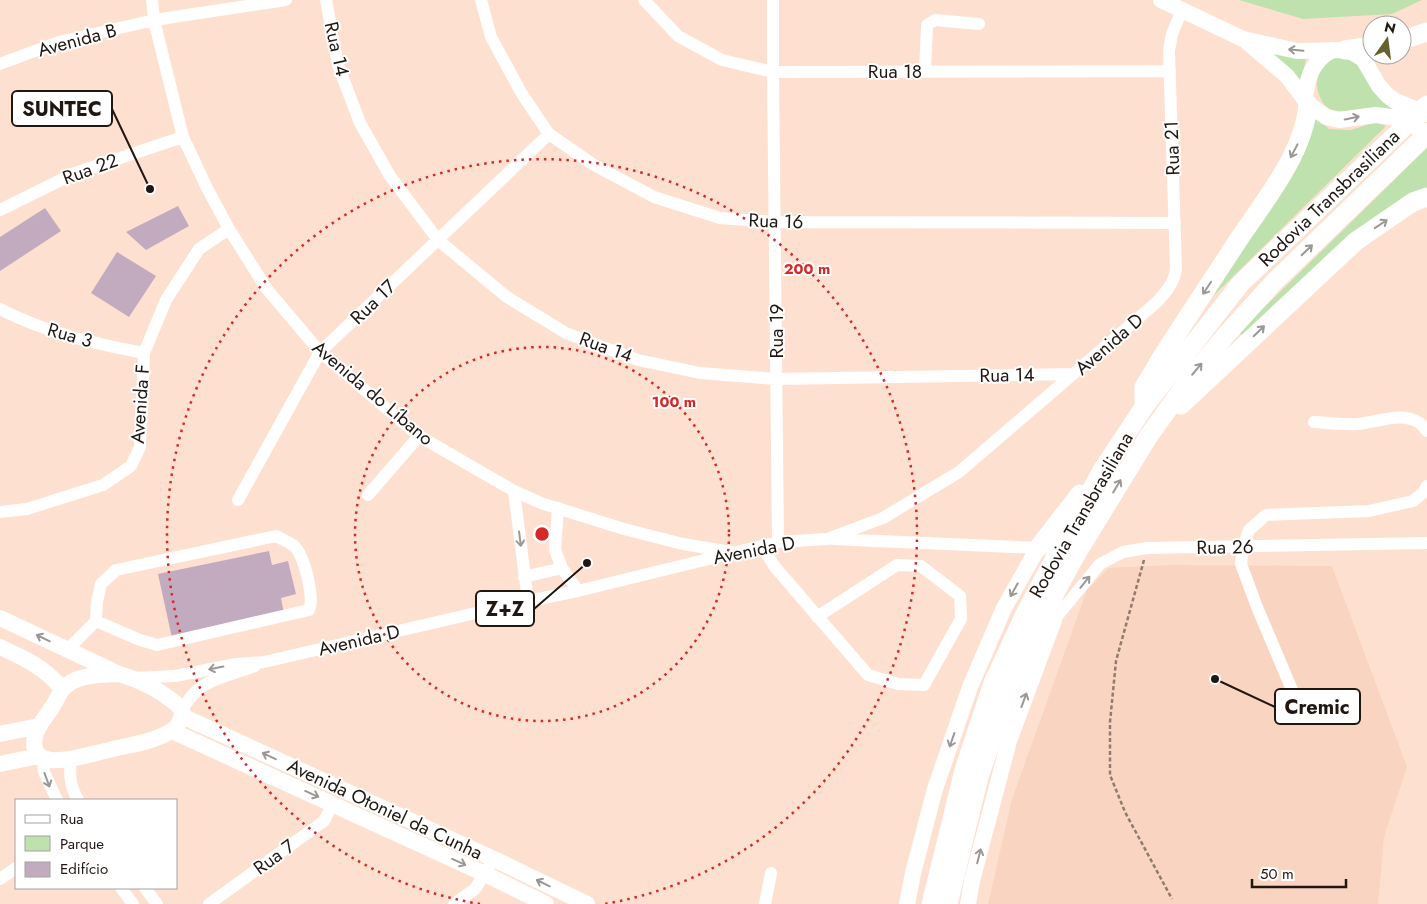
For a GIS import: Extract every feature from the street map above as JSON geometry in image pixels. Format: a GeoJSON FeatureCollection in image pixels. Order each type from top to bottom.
{"type":"FeatureCollection","features":[{"type":"Feature","properties":{"kind":"highway"},"geometry":{"type":"LineString","coordinates":[[1412,37],[1427,32]]}},
{"type":"Feature","properties":{"kind":"highway"},"geometry":{"type":"LineString","coordinates":[[1339,50],[1362,47]]}},
{"type":"Feature","properties":{"kind":"highway"},"geometry":{"type":"LineString","coordinates":[[1144,407],[1144,387],[1296,148],[1304,131],[1306,102]]}},
{"type":"Feature","properties":{"kind":"highway","name":"Rodovia Transbrasiliana"},"geometry":{"type":"LineString","coordinates":[[931,904],[964,770],[993,683],[1025,614],[1101,472],[1144,407],[1241,283],[1427,105]]}},
{"type":"Feature","properties":{"kind":"highway","name":"Rodovia Transbrasiliana"},"geometry":{"type":"LineString","coordinates":[[948,904],[979,777],[1010,687],[1041,619],[1074,558],[1148,437],[1191,377],[1273,283],[1427,133]]}},
{"type":"Feature","properties":{"kind":"highway"},"geometry":{"type":"LineString","coordinates":[[1148,437],[1356,241],[1413,202],[1427,197]]}},
{"type":"Feature","properties":{"kind":"highway"},"geometry":{"type":"LineString","coordinates":[[1038,548],[1077,498],[1101,472]]}},
{"type":"Feature","properties":{"kind":"highway"},"geometry":{"type":"LineString","coordinates":[[1054,620],[1074,558]]}},
{"type":"Feature","properties":{"kind":"main road"},"geometry":{"type":"LineString","coordinates":[[1161,0],[1243,39],[1297,51],[1339,50],[1359,56],[1387,95],[1396,101],[1427,114]]}},
{"type":"Feature","properties":{"kind":"main road"},"geometry":{"type":"LineString","coordinates":[[1243,39],[1287,76],[1306,102],[1326,117],[1338,120],[1376,114],[1392,117],[1427,133]]}},
{"type":"Feature","properties":{"kind":"main road"},"geometry":{"type":"LineString","coordinates":[[1306,102],[1306,84],[1313,66],[1319,60],[1339,50]]}},
{"type":"Feature","properties":{"kind":"main road","name":"Rodovia Transbrasiliana"},"geometry":{"type":"LineString","coordinates":[[907,904],[913,872],[935,789],[970,687],[1004,608],[1038,548]]}},
{"type":"Feature","properties":{"kind":"main road","name":"Avenida Otoniel da Cunha"},"geometry":{"type":"LineString","coordinates":[[0,618],[157,690],[171,698],[182,712],[587,904]]}},
{"type":"Feature","properties":{"kind":"main road","name":"Rodovia Transbrasiliana"},"geometry":{"type":"LineString","coordinates":[[968,904],[1009,741],[1054,620]]}},
{"type":"Feature","properties":{"kind":"main road"},"geometry":{"type":"LineString","coordinates":[[0,647],[39,667],[54,679],[62,689]]}},
{"type":"Feature","properties":{"kind":"main road"},"geometry":{"type":"LineString","coordinates":[[42,758],[35,747],[35,736],[39,726],[62,689],[72,682],[86,677],[125,676]]}},
{"type":"Feature","properties":{"kind":"main road"},"geometry":{"type":"LineString","coordinates":[[0,764],[42,758],[56,760],[71,759],[147,740],[172,731],[179,724],[182,712]]}},
{"type":"Feature","properties":{"kind":"main road"},"geometry":{"type":"LineString","coordinates":[[0,734],[39,726]]}},
{"type":"Feature","properties":{"kind":"main road","name":"Avenida Otoniel da Cunha"},"geometry":{"type":"LineString","coordinates":[[172,731],[334,804],[546,904]]}},
{"type":"Feature","properties":{"kind":"street","name":"Avenida do Líbano"},"geometry":{"type":"LineString","coordinates":[[152,0],[154,20],[183,137],[207,188],[229,229],[266,288],[320,352],[419,436],[514,491],[558,508],[624,529],[683,544],[736,552]]}},
{"type":"Feature","properties":{"kind":"street","name":"Avenida B"},"geometry":{"type":"LineString","coordinates":[[0,64],[59,42],[154,20],[286,0]]}},
{"type":"Feature","properties":{"kind":"street","name":"Rua 14"},"geometry":{"type":"LineString","coordinates":[[326,0],[338,65],[360,123],[390,176],[438,240],[508,297],[566,333],[638,360],[700,373],[776,379],[1073,374]]}},
{"type":"Feature","properties":{"kind":"street","name":"Rua 16"},"geometry":{"type":"LineString","coordinates":[[481,0],[491,37],[522,94],[549,134],[594,165],[654,197],[720,218],[775,222],[1175,222]]}},
{"type":"Feature","properties":{"kind":"street","name":"Rua 18"},"geometry":{"type":"LineString","coordinates":[[644,0],[678,36],[722,60],[773,72],[1170,71]]}},
{"type":"Feature","properties":{"kind":"street","name":"Rua 19"},"geometry":{"type":"LineString","coordinates":[[773,0],[778,542]]}},
{"type":"Feature","properties":{"kind":"street","name":"Rua 21"},"geometry":{"type":"LineString","coordinates":[[1170,288],[1176,268],[1169,52],[1172,34],[1182,10]]}},
{"type":"Feature","properties":{"kind":"street"},"geometry":{"type":"LineString","coordinates":[[925,71],[927,25],[935,20],[979,24]]}},
{"type":"Feature","properties":{"kind":"street","name":"Rua 17"},"geometry":{"type":"LineString","coordinates":[[238,500],[320,352],[549,134]]}},
{"type":"Feature","properties":{"kind":"street","name":"Rua 22"},"geometry":{"type":"LineString","coordinates":[[0,210],[75,173],[183,137]]}},
{"type":"Feature","properties":{"kind":"street","name":"Avenida F"},"geometry":{"type":"LineString","coordinates":[[0,512],[27,509],[103,485],[131,466],[140,447],[144,353],[166,300],[199,249],[229,229]]}},
{"type":"Feature","properties":{"kind":"street","name":"Avenida D"},"geometry":{"type":"LineString","coordinates":[[125,676],[175,676],[236,664],[264,662],[578,591],[778,542],[827,539],[883,518],[959,472],[1157,302],[1170,288]]}},
{"type":"Feature","properties":{"kind":"street","name":"Rua 3"},"geometry":{"type":"LineString","coordinates":[[0,309],[22,321],[80,340],[144,353]]}},
{"type":"Feature","properties":{"kind":"street"},"geometry":{"type":"LineString","coordinates":[[1314,422],[1357,424],[1401,416],[1423,424],[1427,430]]}},
{"type":"Feature","properties":{"kind":"street"},"geometry":{"type":"LineString","coordinates":[[368,495],[419,436]]}},
{"type":"Feature","properties":{"kind":"street"},"geometry":{"type":"LineString","coordinates":[[1298,704],[1241,564],[1242,546],[1250,530],[1266,515],[1369,511],[1413,501],[1424,492],[1427,486]]}},
{"type":"Feature","properties":{"kind":"street"},"geometry":{"type":"LineString","coordinates":[[514,491],[528,601]]}},
{"type":"Feature","properties":{"kind":"street"},"geometry":{"type":"LineString","coordinates":[[558,508],[555,550],[562,568],[578,591]]}},
{"type":"Feature","properties":{"kind":"street"},"geometry":{"type":"LineString","coordinates":[[67,650],[96,621],[97,602],[101,584],[116,570],[276,536],[294,546],[301,554],[312,596],[309,610],[157,645],[140,640],[96,621]]}},
{"type":"Feature","properties":{"kind":"street"},"geometry":{"type":"LineString","coordinates":[[827,539],[1038,548]]}},
{"type":"Feature","properties":{"kind":"street","name":"Rua 26"},"geometry":{"type":"LineString","coordinates":[[1054,620],[1100,564],[1123,552],[1147,548],[1427,542]]}},
{"type":"Feature","properties":{"kind":"street"},"geometry":{"type":"LineString","coordinates":[[762,546],[775,567],[817,617],[868,674],[898,684],[924,685],[961,619],[960,596],[921,566],[897,565],[817,617]]}},
{"type":"Feature","properties":{"kind":"street"},"geometry":{"type":"LineString","coordinates":[[524,577],[562,568]]}},
{"type":"Feature","properties":{"kind":"street","name":"Avenida D"},"geometry":{"type":"LineString","coordinates":[[182,712],[200,688],[213,681],[239,673],[264,662]]}},
{"type":"Feature","properties":{"kind":"street"},"geometry":{"type":"LineString","coordinates":[[42,758],[44,772],[57,799]]}},
{"type":"Feature","properties":{"kind":"street"},"geometry":{"type":"LineString","coordinates":[[71,759],[69,778],[77,799]]}},
{"type":"Feature","properties":{"kind":"street","name":"Rua 7"},"geometry":{"type":"LineString","coordinates":[[209,904],[324,821],[334,804]]}},
{"type":"Feature","properties":{"kind":"street"},"geometry":{"type":"LineString","coordinates":[[454,904],[475,889],[494,859]]}},
{"type":"Feature","properties":{"kind":"street"},"geometry":{"type":"LineString","coordinates":[[0,879],[15,869]]}},
{"type":"Feature","properties":{"kind":"street"},"geometry":{"type":"LineString","coordinates":[[765,904],[771,873]]}},
{"type":"Feature","properties":{"kind":"street"},"geometry":{"type":"LineString","coordinates":[[122,889],[133,904]]}},
{"type":"Feature","properties":{"kind":"street"},"geometry":{"type":"LineString","coordinates":[[146,889],[157,904]]}},
{"type":"Feature","properties":{"kind":"path"},"geometry":{"type":"LineString","coordinates":[[1147,548],[1116,661],[1110,722],[1110,774],[1125,812],[1172,899]]}},
{"type":"Feature","properties":{"kind":"shaded area"},"geometry":{"type":"Polygon","coordinates":[[[1169,565],[1332,566],[1407,767],[1384,837],[1378,904],[988,904],[1012,799],[1087,590],[1109,568],[1169,565]]]}},
{"type":"Feature","properties":{"kind":"green space"},"geometry":{"type":"Polygon","coordinates":[[[1239,0],[1422,0],[1392,14],[1303,19],[1239,0]]]}},
{"type":"Feature","properties":{"kind":"green space"},"geometry":{"type":"Polygon","coordinates":[[[1270,53],[1306,59],[1301,80],[1270,53]]]}},
{"type":"Feature","properties":{"kind":"green space"},"geometry":{"type":"Polygon","coordinates":[[[1342,55],[1353,58],[1399,110],[1427,123],[1427,126],[1382,109],[1369,108],[1338,111],[1325,106],[1318,91],[1318,77],[1321,69],[1327,63],[1342,55]]]}},
{"type":"Feature","properties":{"kind":"green space"},"geometry":{"type":"Polygon","coordinates":[[[1313,114],[1329,129],[1351,130],[1375,122],[1386,126],[1203,306],[1313,114]]]}},
{"type":"Feature","properties":{"kind":"green space"},"geometry":{"type":"Polygon","coordinates":[[[1427,148],[1427,191],[1245,336],[1238,333],[1427,148]]]}},
{"type":"Feature","properties":{"kind":"building"},"geometry":{"type":"Polygon","coordinates":[[[178,206],[189,226],[146,250],[126,232],[178,206]]]}},
{"type":"Feature","properties":{"kind":"building"},"geometry":{"type":"Polygon","coordinates":[[[45,208],[61,231],[0,271],[0,237],[45,208]]]}},
{"type":"Feature","properties":{"kind":"building"},"geometry":{"type":"Polygon","coordinates":[[[117,252],[156,276],[129,317],[91,293],[117,252]]]}},
{"type":"Feature","properties":{"kind":"building"},"geometry":{"type":"Polygon","coordinates":[[[269,551],[272,565],[288,561],[296,594],[281,598],[284,614],[172,638],[158,574],[269,551]]]}},
{"type":"Feature","properties":{"kind":"place","name":"SUNTEC"},"geometry":{"type":"Point","coordinates":[150,189]}},
{"type":"Feature","properties":{"kind":"place","name":"Z+Z"},"geometry":{"type":"Point","coordinates":[587,563]}},
{"type":"Feature","properties":{"kind":"place","name":"Cremic"},"geometry":{"type":"Point","coordinates":[1215,679]}}]}
